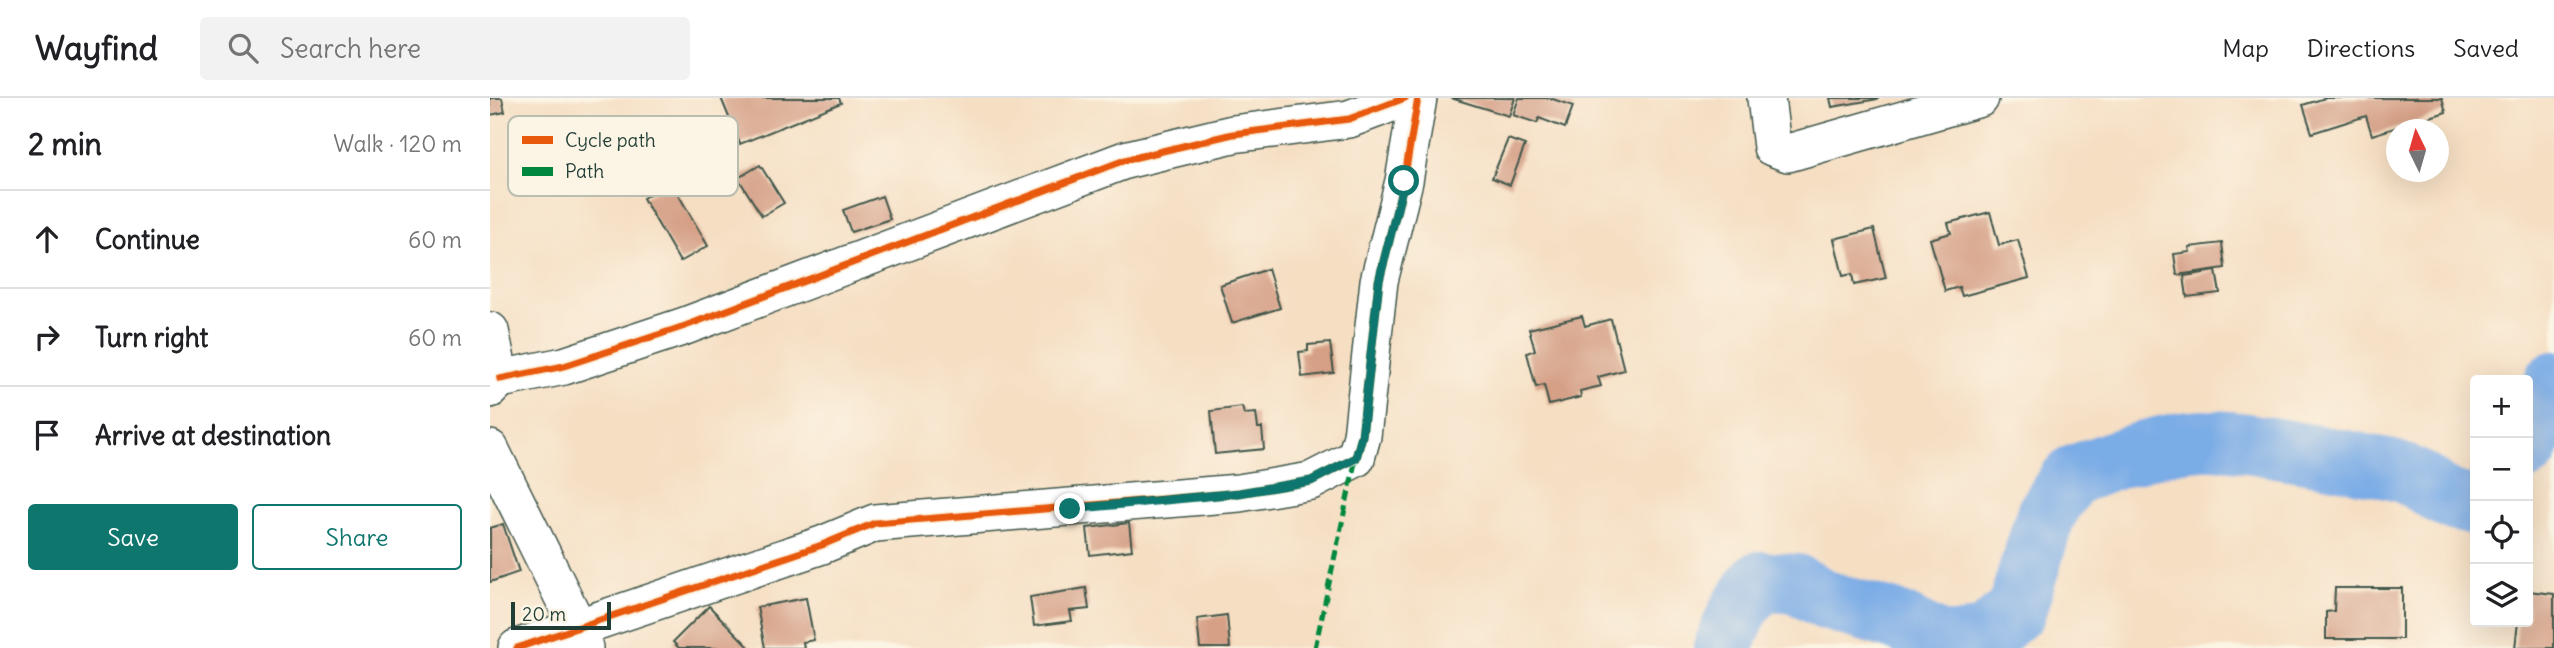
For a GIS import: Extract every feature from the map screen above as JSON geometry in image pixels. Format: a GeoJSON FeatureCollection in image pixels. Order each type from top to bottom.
{"type":"FeatureCollection","features":[{"type":"Feature","properties":{"kind":"street"},"geometry":{"type":"LineString","coordinates":[[490,331],[495,384],[564,366],[685,326],[1125,160],[1233,134],[1349,119],[1405,98]]}},
{"type":"Feature","properties":{"kind":"street"},"geometry":{"type":"LineString","coordinates":[[517,648],[581,639],[746,568],[822,545],[875,523],[1239,493],[1311,481],[1356,458],[1362,436],[1379,281],[1404,181],[1418,98]]}},
{"type":"Feature","properties":{"kind":"street"},"geometry":{"type":"LineString","coordinates":[[1766,98],[1772,147],[1788,153],[1980,98]]}},
{"type":"Feature","properties":{"kind":"street"},"geometry":{"type":"LineString","coordinates":[[490,449],[581,639]]}},
{"type":"Feature","properties":{"kind":"building"},"geometry":{"type":"Polygon","coordinates":[[[490,98],[502,98],[505,112],[490,115],[490,98]]]}},
{"type":"Feature","properties":{"kind":"building"},"geometry":{"type":"Polygon","coordinates":[[[721,98],[839,98],[841,103],[740,144],[738,116],[728,116],[721,98]]]}},
{"type":"Feature","properties":{"kind":"building"},"geometry":{"type":"Polygon","coordinates":[[[1451,98],[1515,98],[1509,116],[1451,98]]]}},
{"type":"Feature","properties":{"kind":"building"},"geometry":{"type":"Polygon","coordinates":[[[1519,98],[1550,98],[1573,106],[1565,128],[1539,118],[1537,123],[1513,115],[1519,98]]]}},
{"type":"Feature","properties":{"kind":"building"},"geometry":{"type":"Polygon","coordinates":[[[1830,98],[1878,98],[1878,99],[1832,107],[1830,98]]]}},
{"type":"Feature","properties":{"kind":"building"},"geometry":{"type":"Polygon","coordinates":[[[2325,98],[2442,98],[2446,112],[2423,119],[2386,119],[2386,131],[2372,135],[2366,116],[2312,133],[2303,105],[2325,98]]]}},
{"type":"Feature","properties":{"kind":"building"},"geometry":{"type":"Polygon","coordinates":[[[1508,139],[1525,145],[1510,185],[1492,178],[1508,139]]]}},
{"type":"Feature","properties":{"kind":"building"},"geometry":{"type":"Polygon","coordinates":[[[760,165],[784,203],[762,216],[738,178],[760,165]]]}},
{"type":"Feature","properties":{"kind":"building"},"geometry":{"type":"Polygon","coordinates":[[[679,196],[708,246],[680,262],[643,198],[679,196]]]}},
{"type":"Feature","properties":{"kind":"building"},"geometry":{"type":"Polygon","coordinates":[[[882,196],[890,219],[851,232],[843,210],[882,196]]]}},
{"type":"Feature","properties":{"kind":"building"},"geometry":{"type":"Polygon","coordinates":[[[1990,212],[1999,245],[2018,240],[2029,278],[1962,296],[1959,287],[1945,291],[1930,239],[1951,233],[1948,223],[1990,212]]]}},
{"type":"Feature","properties":{"kind":"building"},"geometry":{"type":"Polygon","coordinates":[[[1874,229],[1886,278],[1854,285],[1852,274],[1843,276],[1834,239],[1874,229]]]}},
{"type":"Feature","properties":{"kind":"building"},"geometry":{"type":"Polygon","coordinates":[[[2222,243],[2225,268],[2177,275],[2174,254],[2190,252],[2189,247],[2222,243]]]}},
{"type":"Feature","properties":{"kind":"building"},"geometry":{"type":"Polygon","coordinates":[[[1268,269],[1280,308],[1232,323],[1220,285],[1268,269]]]}},
{"type":"Feature","properties":{"kind":"building"},"geometry":{"type":"Polygon","coordinates":[[[2216,271],[2220,293],[2187,297],[2184,276],[2216,271]]]}},
{"type":"Feature","properties":{"kind":"building"},"geometry":{"type":"Polygon","coordinates":[[[1582,316],[1585,326],[1611,319],[1624,370],[1598,377],[1601,386],[1580,391],[1581,397],[1549,405],[1544,385],[1536,387],[1527,353],[1535,350],[1529,329],[1582,316]]]}},
{"type":"Feature","properties":{"kind":"building"},"geometry":{"type":"Polygon","coordinates":[[[1330,343],[1334,373],[1302,377],[1299,352],[1308,351],[1308,345],[1330,343]]]}},
{"type":"Feature","properties":{"kind":"building"},"geometry":{"type":"Polygon","coordinates":[[[1242,407],[1244,414],[1256,413],[1258,428],[1262,428],[1264,449],[1215,454],[1211,411],[1242,407]]]}},
{"type":"Feature","properties":{"kind":"building"},"geometry":{"type":"Polygon","coordinates":[[[1129,523],[1132,550],[1090,555],[1087,528],[1129,523]]]}},
{"type":"Feature","properties":{"kind":"building"},"geometry":{"type":"Polygon","coordinates":[[[503,524],[519,572],[490,582],[490,528],[503,524]]]}},
{"type":"Feature","properties":{"kind":"building"},"geometry":{"type":"Polygon","coordinates":[[[1086,588],[1089,609],[1070,611],[1072,621],[1034,626],[1030,597],[1086,588]]]}},
{"type":"Feature","properties":{"kind":"building"},"geometry":{"type":"Polygon","coordinates":[[[2335,588],[2402,588],[2402,639],[2326,639],[2326,612],[2334,611],[2335,588]]]}},
{"type":"Feature","properties":{"kind":"building"},"geometry":{"type":"Polygon","coordinates":[[[2533,592],[2554,594],[2554,648],[2515,648],[2517,627],[2533,627],[2533,592]]]}},
{"type":"Feature","properties":{"kind":"building"},"geometry":{"type":"Polygon","coordinates":[[[806,598],[814,640],[803,642],[804,648],[765,648],[757,607],[806,598]]]}},
{"type":"Feature","properties":{"kind":"building"},"geometry":{"type":"Polygon","coordinates":[[[709,606],[750,648],[679,648],[673,642],[709,606]]]}},
{"type":"Feature","properties":{"kind":"building"},"geometry":{"type":"Polygon","coordinates":[[[1227,615],[1230,648],[1200,648],[1197,619],[1227,615]]]}},
{"type":"Feature","properties":{"kind":"waterway"},"geometry":{"type":"LineString","coordinates":[[2533,438],[2554,381]]}},
{"type":"Feature","properties":{"kind":"waterway"},"geometry":{"type":"LineString","coordinates":[[1723,648],[1738,612],[1759,581],[1796,584],[1828,601],[1898,621],[1941,643],[1965,643],[1988,635],[2016,611],[2046,514],[2066,483],[2076,474],[2171,444],[2204,440],[2238,442],[2386,468],[2409,476],[2454,501],[2470,504]]}},
{"type":"Feature","properties":{"kind":"marked path"},"geometry":{"type":"LineString","coordinates":[[1315,648],[1356,458]]}},
{"type":"Feature","properties":{"kind":"cycle path"},"geometry":{"type":"LineString","coordinates":[[500,379],[564,366],[685,326],[1125,160],[1233,134],[1349,119],[1405,98]]}},
{"type":"Feature","properties":{"kind":"cycle path"},"geometry":{"type":"LineString","coordinates":[[517,648],[822,545],[875,523],[1239,493],[1311,481],[1356,458],[1362,436],[1379,281],[1404,181],[1418,98]]}},
{"type":"Feature","properties":{"kind":"route"},"geometry":{"type":"LineString","coordinates":[[1070,509],[1239,493],[1311,481],[1356,458],[1362,436],[1379,281],[1404,181]]}}]}
